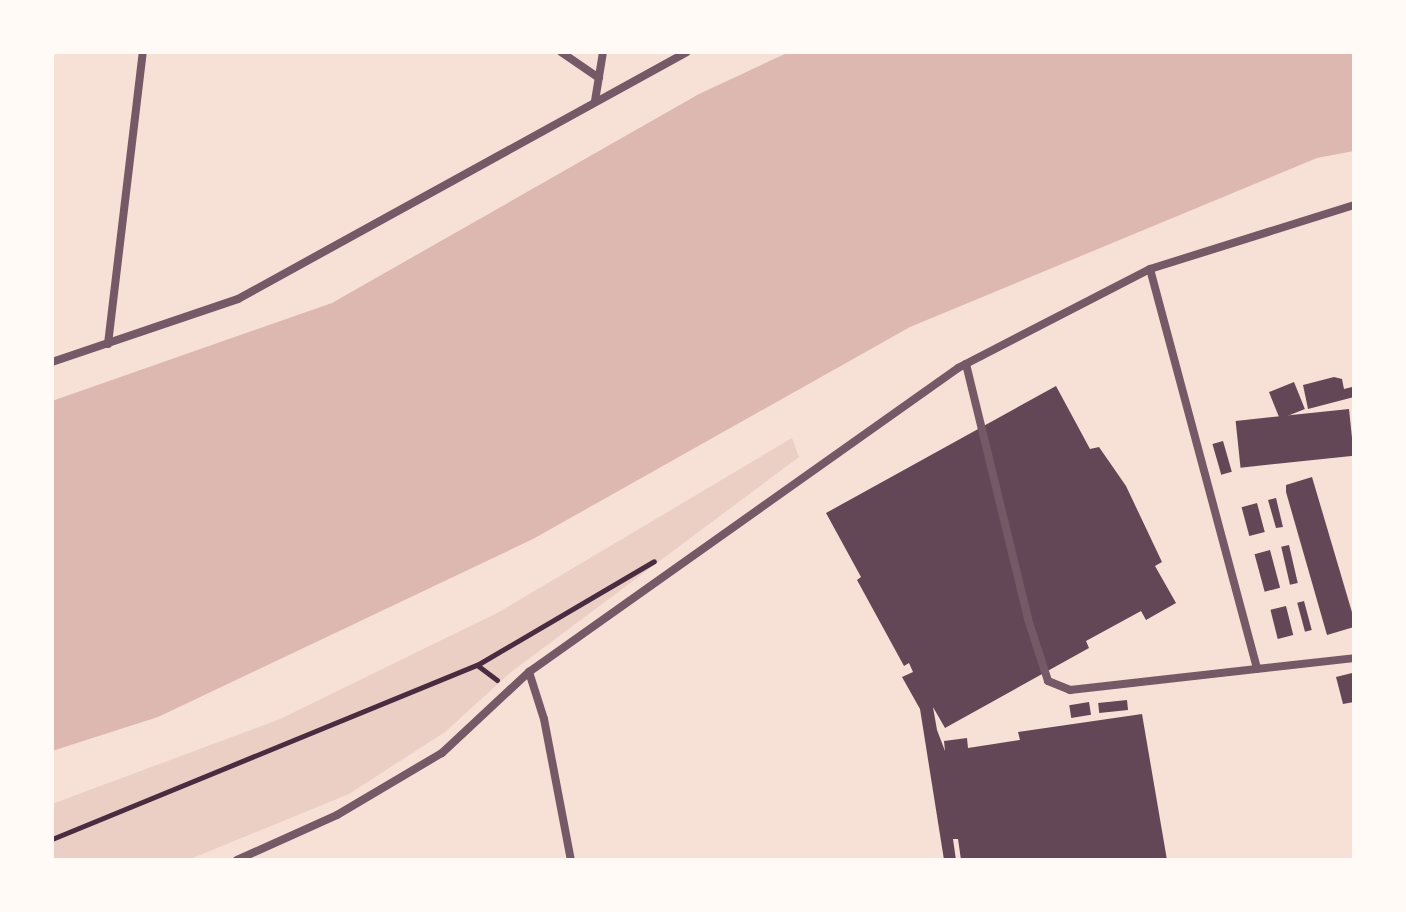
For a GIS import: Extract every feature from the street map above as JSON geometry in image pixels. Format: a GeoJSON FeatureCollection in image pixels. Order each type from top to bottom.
{"type":"FeatureCollection","features":[{"type":"Feature","properties":{"kind":"street"},"geometry":{"type":"LineString","coordinates":[[108,344],[143,52]]}},
{"type":"Feature","properties":{"kind":"street"},"geometry":{"type":"LineString","coordinates":[[561,52],[599,78]]}},
{"type":"Feature","properties":{"kind":"street"},"geometry":{"type":"LineString","coordinates":[[595,101],[603,52]]}},
{"type":"Feature","properties":{"kind":"street"},"geometry":{"type":"LineString","coordinates":[[52,362],[238,299],[687,52]]}},
{"type":"Feature","properties":{"kind":"street"},"geometry":{"type":"LineString","coordinates":[[237,860],[337,815],[442,753],[529,672],[966,364],[1150,269],[1354,205]]}},
{"type":"Feature","properties":{"kind":"street"},"geometry":{"type":"LineString","coordinates":[[1150,269],[1257,669]]}},
{"type":"Feature","properties":{"kind":"street"},"geometry":{"type":"LineString","coordinates":[[966,364],[1028,619],[1048,681],[1070,690],[1354,658]]}},
{"type":"Feature","properties":{"kind":"street"},"geometry":{"type":"LineString","coordinates":[[529,672],[544,719],[571,860]]}},
{"type":"Feature","properties":{"kind":"path"},"geometry":{"type":"LineString","coordinates":[[52,839],[477,665],[652,560],[673,570]]}},
{"type":"Feature","properties":{"kind":"shaded area"},"geometry":{"type":"Polygon","coordinates":[[[789,52],[1354,52],[1354,151],[1317,158],[910,327],[533,539],[158,717],[52,751],[52,401],[332,303],[699,94],[789,52]]]}},
{"type":"Feature","properties":{"kind":"shaded area"},"geometry":{"type":"Polygon","coordinates":[[[792,438],[799,457],[511,672],[445,732],[349,794],[188,860],[52,860],[52,804],[280,719],[499,612],[792,438]]]}},
{"type":"Feature","properties":{"kind":"building"},"geometry":{"type":"Polygon","coordinates":[[[1334,377],[1342,379],[1344,389],[1352,387],[1354,397],[1308,409],[1303,385],[1334,377]]]}},
{"type":"Feature","properties":{"kind":"building"},"geometry":{"type":"Polygon","coordinates":[[[1294,382],[1305,409],[1280,419],[1269,392],[1294,382]]]}},
{"type":"Feature","properties":{"kind":"building"},"geometry":{"type":"Polygon","coordinates":[[[1056,386],[1090,449],[1099,447],[1126,486],[1162,562],[1155,566],[1176,603],[1146,620],[1141,611],[1086,641],[1089,648],[945,728],[933,707],[937,730],[945,751],[944,741],[967,738],[968,748],[1020,740],[1018,732],[1142,714],[1167,860],[961,860],[958,839],[953,839],[956,860],[944,860],[920,709],[902,677],[913,672],[909,663],[904,666],[857,580],[861,577],[826,513],[1056,386]]]}},
{"type":"Feature","properties":{"kind":"building"},"geometry":{"type":"Polygon","coordinates":[[[1349,409],[1354,456],[1241,468],[1236,421],[1349,409]]]}},
{"type":"Feature","properties":{"kind":"building"},"geometry":{"type":"Polygon","coordinates":[[[1223,441],[1232,472],[1221,475],[1212,444],[1223,441]]]}},
{"type":"Feature","properties":{"kind":"building"},"geometry":{"type":"Polygon","coordinates":[[[1312,477],[1354,619],[1354,627],[1327,635],[1286,492],[1286,485],[1312,477]]]}},
{"type":"Feature","properties":{"kind":"building"},"geometry":{"type":"Polygon","coordinates":[[[1276,498],[1283,527],[1276,528],[1268,500],[1276,498]]]}},
{"type":"Feature","properties":{"kind":"building"},"geometry":{"type":"Polygon","coordinates":[[[1257,503],[1265,532],[1249,536],[1242,507],[1257,503]]]}},
{"type":"Feature","properties":{"kind":"building"},"geometry":{"type":"Polygon","coordinates":[[[1289,545],[1298,583],[1290,585],[1281,547],[1289,545]]]}},
{"type":"Feature","properties":{"kind":"building"},"geometry":{"type":"Polygon","coordinates":[[[1270,550],[1280,588],[1265,592],[1255,554],[1270,550]]]}},
{"type":"Feature","properties":{"kind":"building"},"geometry":{"type":"Polygon","coordinates":[[[1304,601],[1312,630],[1305,632],[1297,603],[1304,601]]]}},
{"type":"Feature","properties":{"kind":"building"},"geometry":{"type":"Polygon","coordinates":[[[1286,606],[1293,635],[1278,639],[1270,610],[1286,606]]]}},
{"type":"Feature","properties":{"kind":"building"},"geometry":{"type":"Polygon","coordinates":[[[1352,673],[1354,702],[1343,704],[1336,677],[1352,673]]]}},
{"type":"Feature","properties":{"kind":"building"},"geometry":{"type":"Polygon","coordinates":[[[1127,700],[1128,710],[1099,713],[1098,703],[1127,700]]]}},
{"type":"Feature","properties":{"kind":"building"},"geometry":{"type":"Polygon","coordinates":[[[1089,702],[1091,715],[1071,718],[1069,705],[1089,702]]]}}]}
